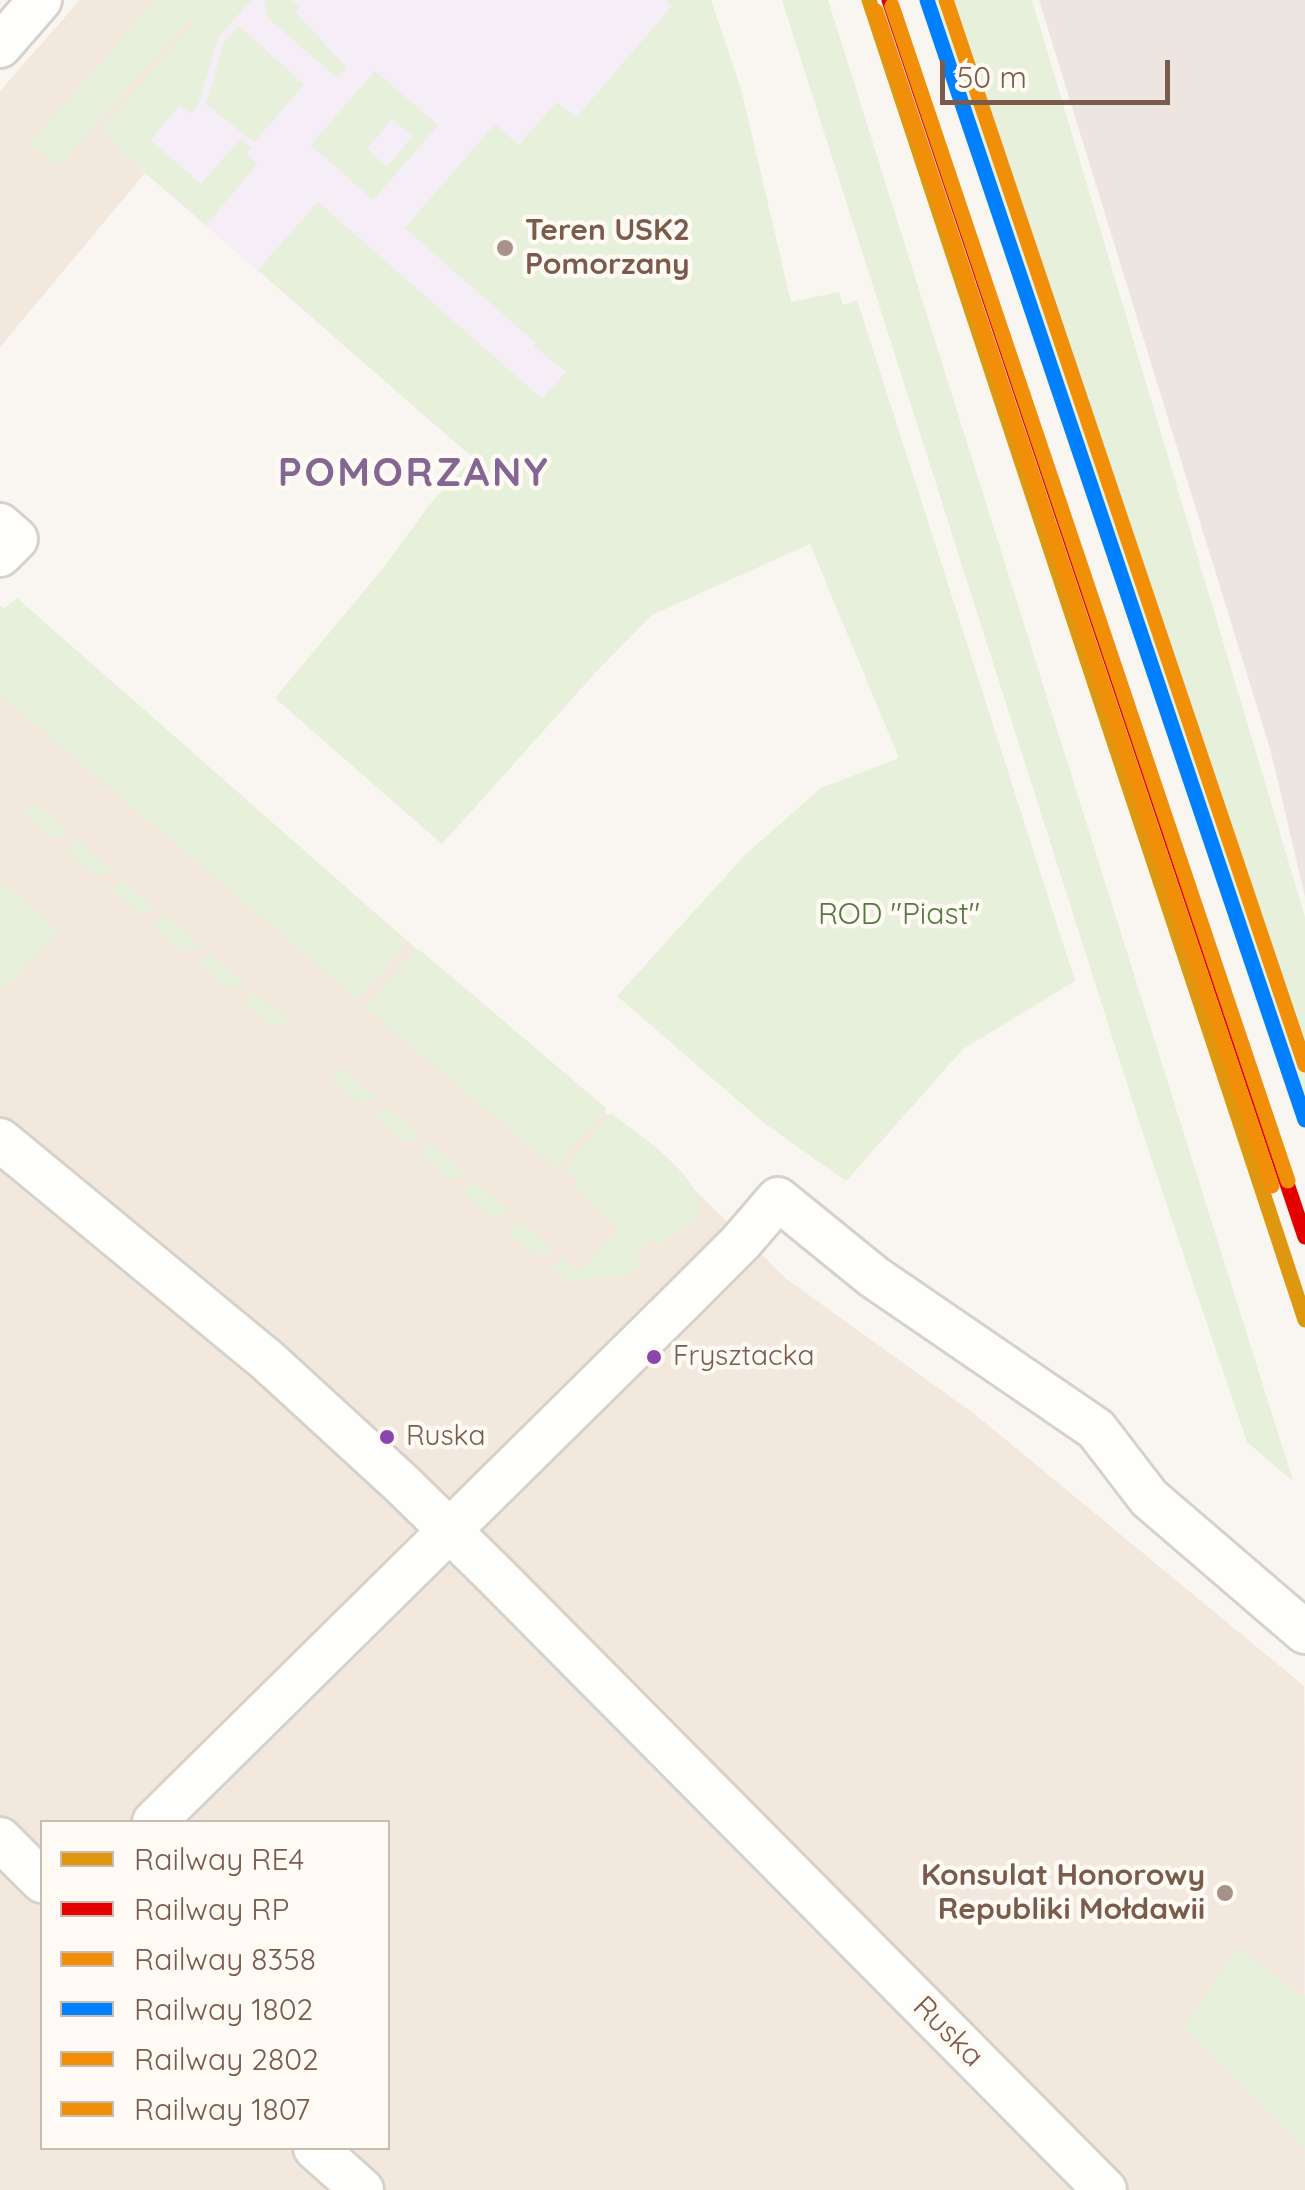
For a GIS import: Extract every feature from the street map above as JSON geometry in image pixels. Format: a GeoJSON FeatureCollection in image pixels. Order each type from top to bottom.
{"type":"FeatureCollection","features":[{"type":"Feature","properties":{"kind":"street"},"geometry":{"type":"LineString","coordinates":[[0,46],[40,0]]}},
{"type":"Feature","properties":{"kind":"street","name":"Ruska"},"geometry":{"type":"LineString","coordinates":[[0,1140],[245,1342],[402,1484],[1105,2190]]}},
{"type":"Feature","properties":{"kind":"street"},"geometry":{"type":"LineString","coordinates":[[156,1820],[451,1531],[740,1242],[778,1199],[874,1277],[1096,1429],[1149,1498],[1305,1632]]}},
{"type":"Feature","properties":{"kind":"street"},"geometry":{"type":"LineString","coordinates":[[0,1840],[40,1879]]}},
{"type":"Feature","properties":{"kind":"street"},"geometry":{"type":"LineString","coordinates":[[317,2150],[362,2190]]}},
{"type":"Feature","properties":{"kind":"shaded area"},"geometry":{"type":"Polygon","coordinates":[[[80,0],[171,0],[215,38],[119,149],[145,173],[0,347],[0,91],[80,0]]]}},
{"type":"Feature","properties":{"kind":"shaded area","name":"Teren USK2 Pomorzany"},"geometry":{"type":"Polygon","coordinates":[[[171,0],[711,0],[741,89],[791,303],[474,458],[118,150],[214,38],[171,0]]]}},
{"type":"Feature","properties":{"kind":"shaded area"},"geometry":{"type":"Polygon","coordinates":[[[1039,0],[1305,0],[1305,897],[1271,752],[1039,0]]]}},
{"type":"Feature","properties":{"kind":"shaded area"},"geometry":{"type":"Polygon","coordinates":[[[0,605],[6,611],[24,610],[683,1179],[788,1280],[977,1416],[1304,1686],[1305,2190],[0,2190],[0,605]]]}},
{"type":"Feature","properties":{"kind":"green space"},"geometry":{"type":"Polygon","coordinates":[[[155,0],[251,0],[218,38],[198,105],[191,113],[180,105],[150,140],[201,184],[241,139],[251,148],[246,154],[257,164],[206,225],[101,131],[194,22],[190,18],[59,167],[30,144],[155,0]]]}},
{"type":"Feature","properties":{"kind":"green space"},"geometry":{"type":"Polygon","coordinates":[[[264,0],[292,0],[300,7],[296,13],[346,67],[337,78],[267,17],[264,0]]]}},
{"type":"Feature","properties":{"kind":"green space","name":"ROD \"Piast\""},"geometry":{"type":"Polygon","coordinates":[[[666,0],[711,0],[741,89],[791,302],[839,292],[843,305],[857,300],[1075,981],[963,1049],[846,1181],[764,1123],[617,996],[745,855],[821,788],[899,758],[810,544],[652,615],[442,844],[275,698],[384,567],[430,504],[473,458],[258,270],[318,202],[542,399],[566,372],[405,228],[495,124],[519,145],[557,102],[576,118],[672,6],[666,0]]]}},
{"type":"Feature","properties":{"kind":"green space"},"geometry":{"type":"Polygon","coordinates":[[[782,0],[828,0],[1293,1481],[1247,1442],[1146,1143],[782,0]]]}},
{"type":"Feature","properties":{"kind":"green space"},"geometry":{"type":"Polygon","coordinates":[[[927,0],[1032,0],[1305,917],[1305,1125],[1157,697],[1093,488],[927,0]]]}},
{"type":"Feature","properties":{"kind":"green space"},"geometry":{"type":"Polygon","coordinates":[[[239,26],[304,85],[254,142],[206,104],[225,41],[239,26]]]}},
{"type":"Feature","properties":{"kind":"green space"},"geometry":{"type":"Polygon","coordinates":[[[375,71],[438,125],[373,200],[311,145],[375,71]],[[392,119],[367,149],[387,167],[413,136],[392,119]]]}},
{"type":"Feature","properties":{"kind":"green space"},"geometry":{"type":"Polygon","coordinates":[[[17,598],[405,939],[403,949],[360,997],[356,998],[0,698],[0,612],[17,598]]]}},
{"type":"Feature","properties":{"kind":"green space"},"geometry":{"type":"Polygon","coordinates":[[[33,801],[69,832],[51,838],[23,813],[33,801]]]}},
{"type":"Feature","properties":{"kind":"green space"},"geometry":{"type":"Polygon","coordinates":[[[77,839],[112,870],[110,873],[95,876],[66,851],[77,839]]]}},
{"type":"Feature","properties":{"kind":"green space"},"geometry":{"type":"Polygon","coordinates":[[[122,878],[157,909],[139,913],[112,890],[122,878]]]}},
{"type":"Feature","properties":{"kind":"green space"},"geometry":{"type":"Polygon","coordinates":[[[0,880],[59,932],[4,990],[0,987],[0,880]]]}},
{"type":"Feature","properties":{"kind":"green space"},"geometry":{"type":"Polygon","coordinates":[[[164,914],[201,946],[183,952],[155,927],[164,914]]]}},
{"type":"Feature","properties":{"kind":"green space"},"geometry":{"type":"Polygon","coordinates":[[[414,950],[420,950],[606,1108],[555,1168],[366,1008],[414,950]]]}},
{"type":"Feature","properties":{"kind":"green space"},"geometry":{"type":"Polygon","coordinates":[[[210,953],[244,983],[243,987],[227,988],[199,965],[210,953]]]}},
{"type":"Feature","properties":{"kind":"green space"},"geometry":{"type":"Polygon","coordinates":[[[253,991],[289,1021],[271,1026],[244,1003],[253,991]]]}},
{"type":"Feature","properties":{"kind":"green space"},"geometry":{"type":"Polygon","coordinates":[[[341,1067],[377,1098],[360,1104],[331,1079],[341,1067]]]}},
{"type":"Feature","properties":{"kind":"green space"},"geometry":{"type":"Polygon","coordinates":[[[385,1105],[421,1136],[419,1139],[404,1142],[375,1117],[385,1105]]]}},
{"type":"Feature","properties":{"kind":"green space"},"geometry":{"type":"Polygon","coordinates":[[[611,1113],[681,1171],[699,1200],[700,1214],[660,1246],[650,1239],[635,1254],[643,1263],[630,1275],[566,1281],[553,1269],[562,1257],[579,1272],[619,1227],[575,1189],[579,1183],[563,1170],[611,1113]]]}},
{"type":"Feature","properties":{"kind":"green space"},"geometry":{"type":"Polygon","coordinates":[[[429,1142],[465,1173],[463,1176],[448,1179],[419,1154],[429,1142]]]}},
{"type":"Feature","properties":{"kind":"green space"},"geometry":{"type":"Polygon","coordinates":[[[473,1180],[509,1211],[507,1214],[492,1217],[463,1192],[473,1180]]]}},
{"type":"Feature","properties":{"kind":"green space"},"geometry":{"type":"Polygon","coordinates":[[[518,1219],[553,1250],[536,1256],[507,1231],[518,1219]]]}},
{"type":"Feature","properties":{"kind":"green space"},"geometry":{"type":"Polygon","coordinates":[[[1236,1947],[1305,1997],[1305,2150],[1184,2028],[1236,1947]]]}},
{"type":"Feature","properties":{"kind":"rail line","name":"RE4"},"geometry":{"type":"LineString","coordinates":[[869,0],[1305,1320]]}},
{"type":"Feature","properties":{"kind":"rail line","name":"RP"},"geometry":{"type":"LineString","coordinates":[[889,0],[1305,1237]]}},
{"type":"Feature","properties":{"kind":"rail line","name":"1802"},"geometry":{"type":"LineString","coordinates":[[927,0],[1305,1120]]}},
{"type":"Feature","properties":{"kind":"rail line","name":"1807"},"geometry":{"type":"LineString","coordinates":[[946,0],[1305,1065]]}},
{"type":"Feature","properties":{"kind":"rail line","name":"8358"},"geometry":{"type":"LineString","coordinates":[[892,6],[1288,1181]]}},
{"type":"Feature","properties":{"kind":"rail line","name":"2802"},"geometry":{"type":"LineString","coordinates":[[876,11],[1272,1186]]}},
{"type":"Feature","properties":{"kind":"place","name":"Teren USK2 Pomorzany"},"geometry":{"type":"Point","coordinates":[505,248]}},
{"type":"Feature","properties":{"kind":"place","name":"Frysztacka"},"geometry":{"type":"Point","coordinates":[654,1357]}},
{"type":"Feature","properties":{"kind":"place","name":"Ruska"},"geometry":{"type":"Point","coordinates":[387,1437]}},
{"type":"Feature","properties":{"kind":"place","name":"Konsulat Honorowy Republiki Mołdawii"},"geometry":{"type":"Point","coordinates":[1225,1893]}},
{"type":"Feature","properties":{"kind":"district","name":"POMORZANY"},"geometry":{"type":"Point","coordinates":[414,474]}}]}
